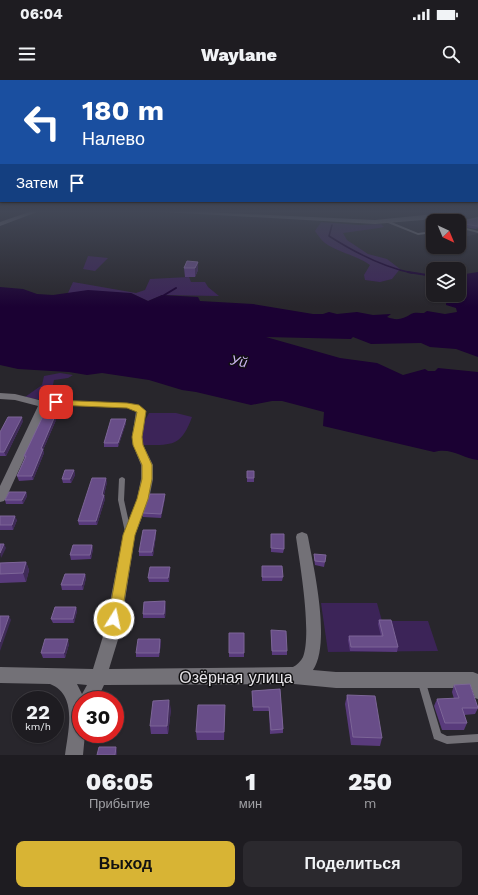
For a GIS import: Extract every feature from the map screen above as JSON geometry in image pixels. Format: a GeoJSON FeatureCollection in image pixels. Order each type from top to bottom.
{"type":"FeatureCollection","features":[{"type":"Feature","properties":{"kind":"street"},"geometry":{"type":"LineString","coordinates":[[0,396],[15,397],[44,404],[0,498]]}},
{"type":"Feature","properties":{"kind":"street"},"geometry":{"type":"LineString","coordinates":[[92,691],[99,677],[112,633],[129,535],[143,499],[147,479],[147,465],[138,445],[137,437],[141,411]]}},
{"type":"Feature","properties":{"kind":"street"},"geometry":{"type":"LineString","coordinates":[[294,676],[309,662],[314,646],[309,580],[302,537]]}},
{"type":"Feature","properties":{"kind":"street","name":"Озёрная улица"},"geometry":{"type":"LineString","coordinates":[[0,675],[49,677],[294,676],[336,680],[421,680],[475,687]]}},
{"type":"Feature","properties":{"kind":"street"},"geometry":{"type":"LineString","coordinates":[[49,677],[61,680],[70,686],[72,691]]}},
{"type":"Feature","properties":{"kind":"street"},"geometry":{"type":"LineString","coordinates":[[74,755],[76,743]]}},
{"type":"Feature","properties":{"kind":"lane"},"geometry":{"type":"LineString","coordinates":[[44,404],[56,402],[127,406],[136,407],[141,411]]}},
{"type":"Feature","properties":{"kind":"lane"},"geometry":{"type":"LineString","coordinates":[[122,479],[121,500],[129,535]]}},
{"type":"Feature","properties":{"kind":"lane"},"geometry":{"type":"LineString","coordinates":[[421,680],[437,736],[447,740],[478,738]]}},
{"type":"Feature","properties":{"kind":"shaded area"},"geometry":{"type":"Polygon","coordinates":[[[326,244],[352,244],[368,254],[387,259],[400,269],[392,279],[380,282],[365,280],[364,275],[370,265],[326,244]]]}},
{"type":"Feature","properties":{"kind":"shaded area"},"geometry":{"type":"Polygon","coordinates":[[[88,256],[108,258],[95,271],[83,269],[88,256]]]}},
{"type":"Feature","properties":{"kind":"shaded area"},"geometry":{"type":"Polygon","coordinates":[[[189,277],[191,282],[205,282],[208,287],[219,296],[162,295],[148,301],[131,293],[68,293],[73,282],[136,293],[145,290],[150,279],[189,277]]]}},
{"type":"Feature","properties":{"kind":"shaded area"},"geometry":{"type":"Polygon","coordinates":[[[60,373],[73,375],[68,378],[54,380],[52,389],[46,395],[46,399],[25,397],[42,385],[44,376],[60,373]]]}},
{"type":"Feature","properties":{"kind":"shaded area"},"geometry":{"type":"Polygon","coordinates":[[[149,413],[176,413],[192,417],[184,434],[174,442],[161,445],[143,445],[140,430],[149,413]]]}},
{"type":"Feature","properties":{"kind":"shaded area"},"geometry":{"type":"Polygon","coordinates":[[[321,603],[377,603],[382,621],[428,621],[438,651],[328,652],[321,603]]]}},
{"type":"Feature","properties":{"kind":"water","name":"Уй"},"geometry":{"type":"Polygon","coordinates":[[[478,272],[478,357],[456,349],[430,347],[421,343],[371,344],[353,337],[351,339],[266,337],[340,358],[377,363],[403,375],[425,369],[428,371],[435,371],[438,368],[478,372],[478,460],[451,452],[434,452],[323,426],[324,412],[282,401],[272,401],[251,405],[182,390],[149,380],[102,373],[87,375],[69,372],[18,369],[0,365],[0,287],[23,289],[37,294],[53,295],[88,290],[131,293],[148,301],[162,295],[198,297],[200,301],[253,304],[313,314],[323,314],[329,312],[337,314],[357,312],[373,315],[391,314],[387,317],[397,319],[403,318],[412,313],[424,313],[427,311],[445,314],[457,312],[456,308],[446,305],[446,302],[466,302],[466,274],[478,272]]]}},
{"type":"Feature","properties":{"kind":"building"},"geometry":{"type":"Polygon","coordinates":[[[187,261],[198,262],[195,268],[184,268],[187,261]]]}},
{"type":"Feature","properties":{"kind":"building"},"geometry":{"type":"Polygon","coordinates":[[[43,416],[55,416],[41,449],[43,449],[32,476],[17,476],[26,456],[24,456],[43,416]]]}},
{"type":"Feature","properties":{"kind":"building"},"geometry":{"type":"Polygon","coordinates":[[[8,417],[22,417],[4,452],[0,452],[0,432],[8,417]]]}},
{"type":"Feature","properties":{"kind":"building"},"geometry":{"type":"Polygon","coordinates":[[[111,419],[126,419],[118,443],[104,443],[111,419]]]}},
{"type":"Feature","properties":{"kind":"building"},"geometry":{"type":"Polygon","coordinates":[[[65,470],[74,470],[70,479],[62,479],[65,470]]]}},
{"type":"Feature","properties":{"kind":"building"},"geometry":{"type":"Polygon","coordinates":[[[247,471],[254,471],[254,478],[247,478],[247,471]]]}},
{"type":"Feature","properties":{"kind":"building"},"geometry":{"type":"Polygon","coordinates":[[[92,478],[106,478],[102,495],[104,495],[96,521],[78,521],[92,478]]]}},
{"type":"Feature","properties":{"kind":"building"},"geometry":{"type":"Polygon","coordinates":[[[9,492],[26,492],[22,500],[5,500],[9,492]]]}},
{"type":"Feature","properties":{"kind":"building"},"geometry":{"type":"Polygon","coordinates":[[[150,494],[165,494],[161,514],[143,513],[150,494]]]}},
{"type":"Feature","properties":{"kind":"building"},"geometry":{"type":"Polygon","coordinates":[[[0,516],[15,516],[12,525],[0,525],[0,516]]]}},
{"type":"Feature","properties":{"kind":"building"},"geometry":{"type":"Polygon","coordinates":[[[143,530],[156,530],[152,552],[139,552],[143,530]]]}},
{"type":"Feature","properties":{"kind":"building"},"geometry":{"type":"Polygon","coordinates":[[[271,534],[284,534],[284,549],[271,548],[271,534]]]}},
{"type":"Feature","properties":{"kind":"building"},"geometry":{"type":"Polygon","coordinates":[[[0,544],[4,544],[0,553],[0,544]]]}},
{"type":"Feature","properties":{"kind":"building"},"geometry":{"type":"Polygon","coordinates":[[[73,545],[92,545],[90,555],[70,555],[73,545]]]}},
{"type":"Feature","properties":{"kind":"building"},"geometry":{"type":"Polygon","coordinates":[[[314,554],[326,555],[325,562],[315,561],[314,554]]]}},
{"type":"Feature","properties":{"kind":"building"},"geometry":{"type":"Polygon","coordinates":[[[26,562],[23,573],[0,574],[0,563],[26,562]]]}},
{"type":"Feature","properties":{"kind":"building"},"geometry":{"type":"Polygon","coordinates":[[[262,566],[282,566],[283,577],[262,577],[262,566]]]}},
{"type":"Feature","properties":{"kind":"building"},"geometry":{"type":"Polygon","coordinates":[[[150,567],[170,567],[168,578],[148,578],[150,567]]]}},
{"type":"Feature","properties":{"kind":"building"},"geometry":{"type":"Polygon","coordinates":[[[65,574],[85,574],[82,585],[61,585],[65,574]]]}},
{"type":"Feature","properties":{"kind":"building"},"geometry":{"type":"Polygon","coordinates":[[[165,601],[164,614],[143,614],[144,602],[165,601]]]}},
{"type":"Feature","properties":{"kind":"building"},"geometry":{"type":"Polygon","coordinates":[[[55,607],[76,607],[73,619],[51,619],[55,607]]]}},
{"type":"Feature","properties":{"kind":"building"},"geometry":{"type":"Polygon","coordinates":[[[0,616],[9,616],[0,642],[0,616]]]}},
{"type":"Feature","properties":{"kind":"building"},"geometry":{"type":"Polygon","coordinates":[[[379,620],[391,620],[398,647],[351,647],[349,636],[383,636],[379,620]]]}},
{"type":"Feature","properties":{"kind":"building"},"geometry":{"type":"Polygon","coordinates":[[[271,630],[286,631],[287,651],[272,651],[271,630]]]}},
{"type":"Feature","properties":{"kind":"building"},"geometry":{"type":"Polygon","coordinates":[[[229,633],[244,633],[244,653],[229,653],[229,633]]]}},
{"type":"Feature","properties":{"kind":"building"},"geometry":{"type":"Polygon","coordinates":[[[45,639],[68,639],[64,653],[41,653],[45,639]]]}},
{"type":"Feature","properties":{"kind":"building"},"geometry":{"type":"Polygon","coordinates":[[[138,639],[160,639],[159,653],[136,653],[138,639]]]}},
{"type":"Feature","properties":{"kind":"building"},"geometry":{"type":"Polygon","coordinates":[[[470,684],[478,708],[462,708],[467,723],[445,723],[437,699],[459,698],[454,685],[470,684]]]}},
{"type":"Feature","properties":{"kind":"building"},"geometry":{"type":"Polygon","coordinates":[[[280,689],[283,729],[271,730],[269,707],[253,707],[252,691],[280,689]]]}},
{"type":"Feature","properties":{"kind":"building"},"geometry":{"type":"Polygon","coordinates":[[[347,695],[375,696],[382,738],[353,737],[347,695]]]}},
{"type":"Feature","properties":{"kind":"building"},"geometry":{"type":"Polygon","coordinates":[[[169,700],[167,726],[150,726],[153,701],[169,700]]]}},
{"type":"Feature","properties":{"kind":"building"},"geometry":{"type":"Polygon","coordinates":[[[198,705],[225,705],[224,732],[196,732],[198,705]]]}},
{"type":"Feature","properties":{"kind":"building"},"geometry":{"type":"Polygon","coordinates":[[[99,747],[116,747],[115,755],[97,755],[99,747]]]}},
{"type":"Feature","properties":{"kind":"waterway"},"geometry":{"type":"LineString","coordinates":[[342,244],[380,263],[409,272]]}},
{"type":"Feature","properties":{"kind":"waterway"},"geometry":{"type":"LineString","coordinates":[[409,272],[426,275]]}},
{"type":"Feature","properties":{"kind":"waterway"},"geometry":{"type":"LineString","coordinates":[[161,297],[176,288]]}},
{"type":"Feature","properties":{"kind":"route"},"geometry":{"type":"LineString","coordinates":[[56,402],[127,406],[140,408],[141,411],[137,437],[138,445],[147,465],[147,479],[143,499],[129,535],[114,619]]}}]}
